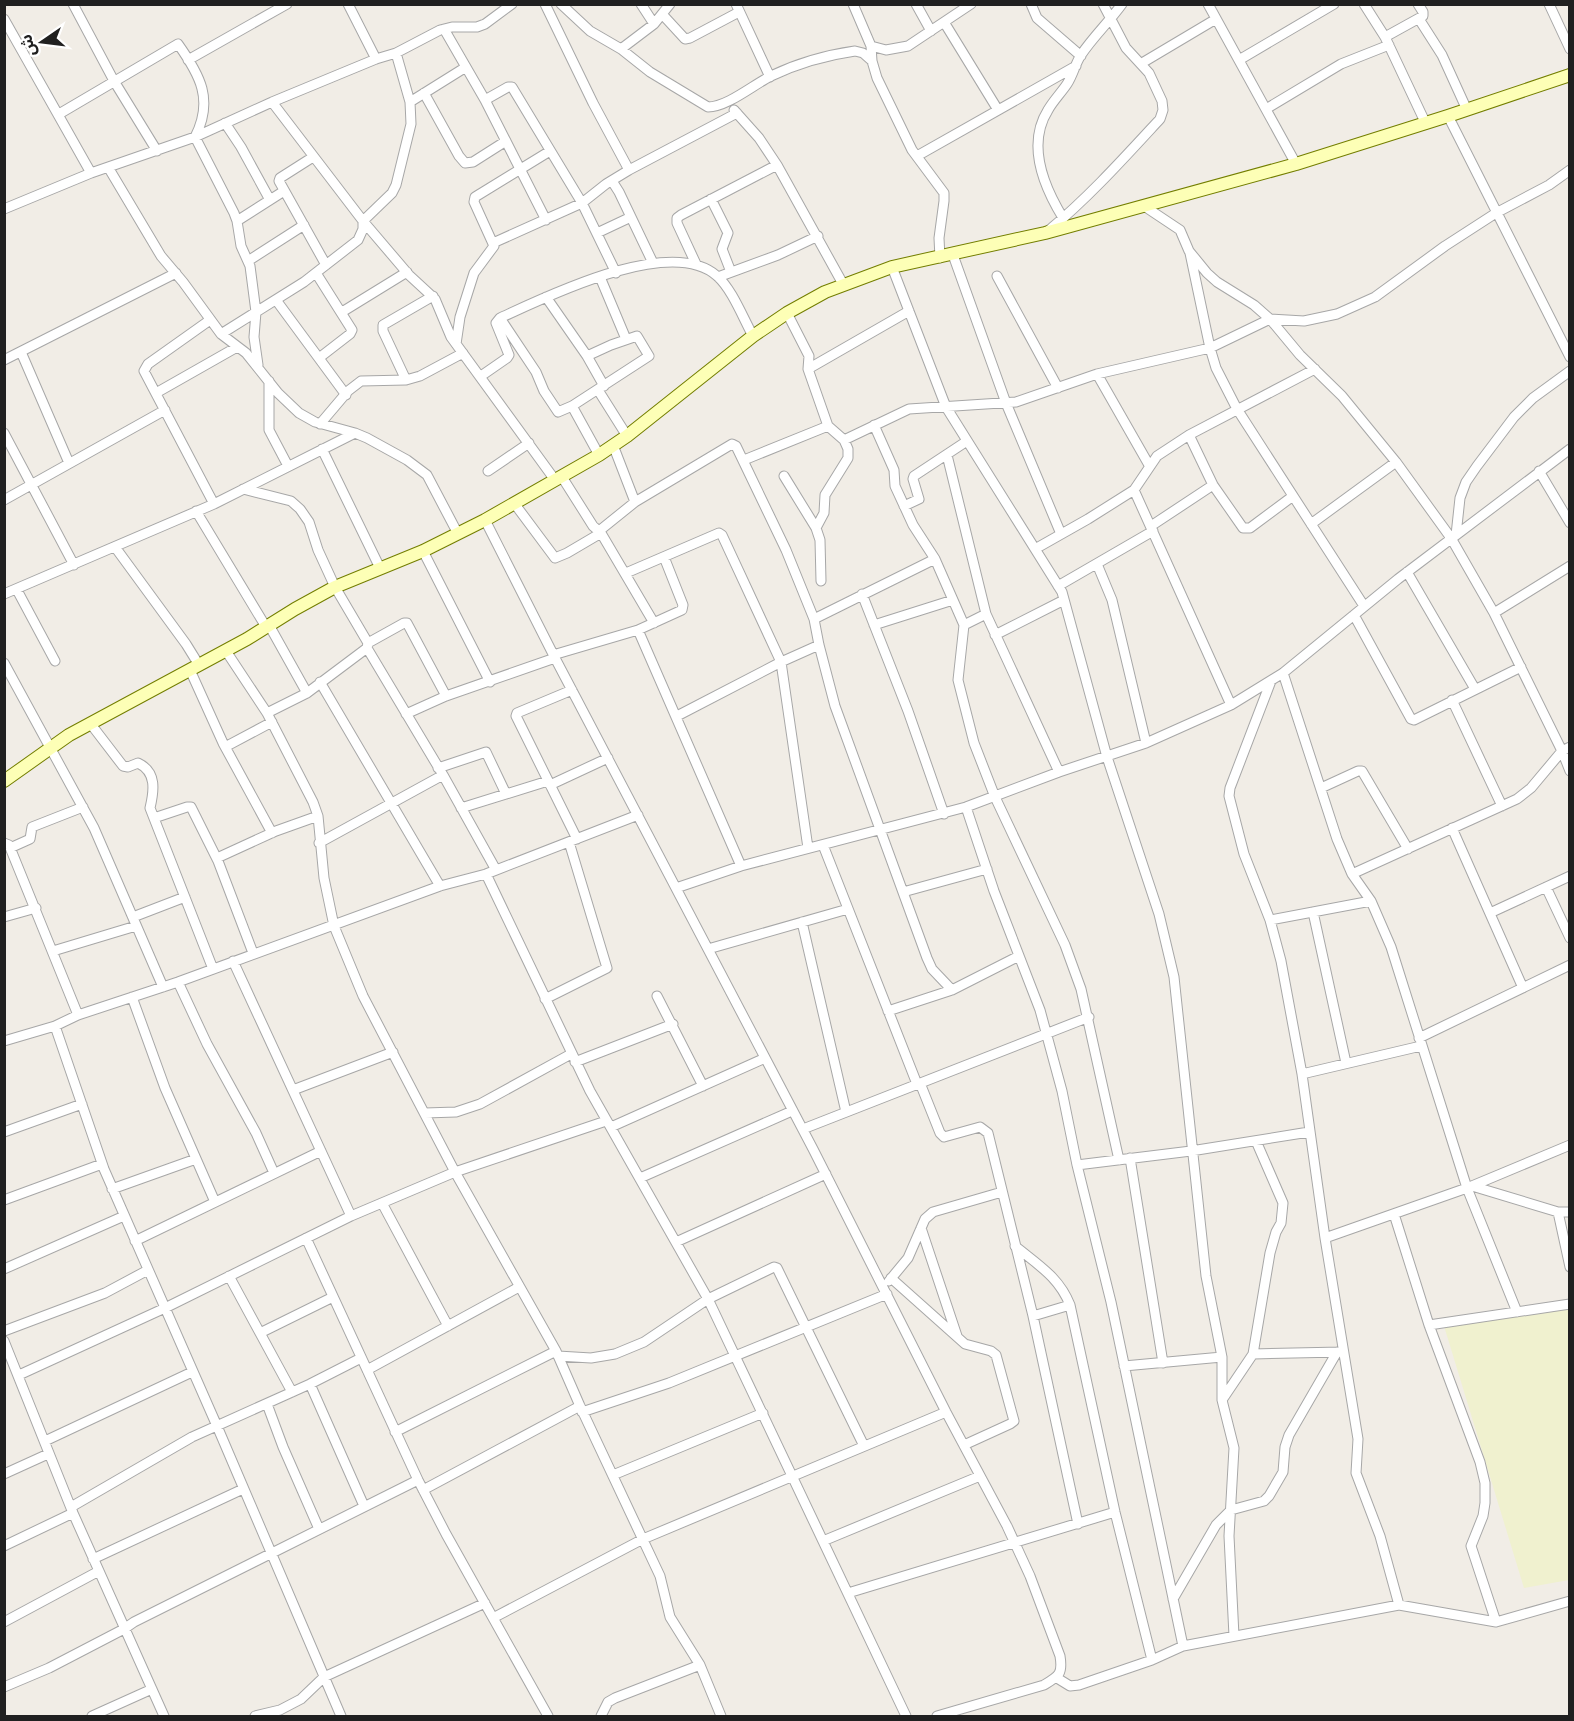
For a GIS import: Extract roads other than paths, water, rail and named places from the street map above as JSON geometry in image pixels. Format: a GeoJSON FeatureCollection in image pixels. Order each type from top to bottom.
{"type":"FeatureCollection","features":[{"type":"Feature","properties":{"kind":"street"},"geometry":{"type":"LineString","coordinates":[[73,4],[114,81],[157,151]]}},
{"type":"Feature","properties":{"kind":"street"},"geometry":{"type":"LineString","coordinates":[[188,60],[287,4]]}},
{"type":"Feature","properties":{"kind":"street"},"geometry":{"type":"LineString","coordinates":[[348,4],[376,59]]}},
{"type":"Feature","properties":{"kind":"street"},"geometry":{"type":"LineString","coordinates":[[4,209],[91,173],[195,137],[376,59],[396,54],[444,29],[477,27],[485,24],[512,4]]}},
{"type":"Feature","properties":{"kind":"street"},"geometry":{"type":"LineString","coordinates":[[545,4],[593,103],[629,170]]}},
{"type":"Feature","properties":{"kind":"street"},"geometry":{"type":"LineString","coordinates":[[561,4],[590,31],[621,49],[650,72],[700,104],[716,107],[794,66],[855,51],[863,53],[872,61]]}},
{"type":"Feature","properties":{"kind":"street"},"geometry":{"type":"LineString","coordinates":[[641,4],[654,24]]}},
{"type":"Feature","properties":{"kind":"street"},"geometry":{"type":"LineString","coordinates":[[621,49],[654,24],[670,4]]}},
{"type":"Feature","properties":{"kind":"street"},"geometry":{"type":"LineString","coordinates":[[853,4],[871,46],[876,78],[909,145],[944,193],[945,201],[939,238],[940,258]]}},
{"type":"Feature","properties":{"kind":"street"},"geometry":{"type":"LineString","coordinates":[[916,4],[931,31]]}},
{"type":"Feature","properties":{"kind":"street"},"geometry":{"type":"LineString","coordinates":[[871,46],[886,50],[908,46],[971,4]]}},
{"type":"Feature","properties":{"kind":"street"},"geometry":{"type":"LineString","coordinates":[[1031,4],[1037,18],[1081,56]]}},
{"type":"Feature","properties":{"kind":"street"},"geometry":{"type":"LineString","coordinates":[[1045,233],[1112,173],[1160,119],[1163,110],[1162,101],[1149,73],[1126,48],[1103,4]]}},
{"type":"Feature","properties":{"kind":"street"},"geometry":{"type":"LineString","coordinates":[[1063,218],[1049,195],[1042,173],[1038,148],[1039,130],[1047,111],[1069,81],[1081,56],[1122,4]]}},
{"type":"Feature","properties":{"kind":"street"},"geometry":{"type":"LineString","coordinates":[[1208,4],[1296,164]]}},
{"type":"Feature","properties":{"kind":"street"},"geometry":{"type":"LineString","coordinates":[[1239,60],[1334,4]]}},
{"type":"Feature","properties":{"kind":"street"},"geometry":{"type":"LineString","coordinates":[[1364,4],[1387,41],[1426,124]]}},
{"type":"Feature","properties":{"kind":"street"},"geometry":{"type":"LineString","coordinates":[[1266,110],[1341,64],[1387,41],[1419,19],[1424,14],[1418,4]]}},
{"type":"Feature","properties":{"kind":"street"},"geometry":{"type":"LineString","coordinates":[[1549,4],[1569,49]]}},
{"type":"Feature","properties":{"kind":"street"},"geometry":{"type":"LineString","coordinates":[[662,14],[686,39],[737,8],[770,77]]}},
{"type":"Feature","properties":{"kind":"street"},"geometry":{"type":"LineString","coordinates":[[4,19],[91,173]]}},
{"type":"Feature","properties":{"kind":"street"},"geometry":{"type":"LineString","coordinates":[[1142,63],[1216,19]]}},
{"type":"Feature","properties":{"kind":"street"},"geometry":{"type":"LineString","coordinates":[[1419,19],[1442,55],[1467,110]]}},
{"type":"Feature","properties":{"kind":"street"},"geometry":{"type":"LineString","coordinates":[[944,22],[998,110]]}},
{"type":"Feature","properties":{"kind":"street"},"geometry":{"type":"LineString","coordinates":[[444,29],[485,100],[546,220]]}},
{"type":"Feature","properties":{"kind":"street"},"geometry":{"type":"LineString","coordinates":[[58,114],[178,44],[204,91],[202,123],[195,137]]}},
{"type":"Feature","properties":{"kind":"street"},"geometry":{"type":"LineString","coordinates":[[221,334],[316,273],[358,240],[363,229],[363,221],[392,193],[411,124],[410,102],[396,54]]}},
{"type":"Feature","properties":{"kind":"street"},"geometry":{"type":"LineString","coordinates":[[916,156],[1076,66]]}},
{"type":"Feature","properties":{"kind":"street"},"geometry":{"type":"LineString","coordinates":[[410,102],[465,67]]}},
{"type":"Feature","properties":{"kind":"street"},"geometry":{"type":"LineString","coordinates":[[4,781],[90,723],[226,651],[335,587],[423,551],[485,520],[599,455],[627,436],[753,336],[787,313],[843,284],[892,267],[1045,233],[1296,164],[1448,117],[1569,75]]}},
{"type":"Feature","properties":{"kind":"street"},"geometry":{"type":"LineString","coordinates":[[485,100],[512,87],[582,203],[616,273]]}},
{"type":"Feature","properties":{"kind":"street"},"geometry":{"type":"LineString","coordinates":[[424,93],[465,164],[473,162],[506,141]]}},
{"type":"Feature","properties":{"kind":"street"},"geometry":{"type":"LineString","coordinates":[[272,102],[363,221],[407,272],[433,296],[456,344],[529,443],[600,532],[654,623]]}},
{"type":"Feature","properties":{"kind":"street"},"geometry":{"type":"LineString","coordinates":[[726,102],[759,138],[777,165],[843,284]]}},
{"type":"Feature","properties":{"kind":"street"},"geometry":{"type":"LineString","coordinates":[[493,243],[582,203],[629,170],[737,113]]}},
{"type":"Feature","properties":{"kind":"street"},"geometry":{"type":"LineString","coordinates":[[1448,117],[1569,357]]}},
{"type":"Feature","properties":{"kind":"street"},"geometry":{"type":"LineString","coordinates":[[225,123],[242,147],[270,200]]}},
{"type":"Feature","properties":{"kind":"street"},"geometry":{"type":"LineString","coordinates":[[195,137],[237,221],[240,246],[248,261],[256,312],[254,337],[258,367]]}},
{"type":"Feature","properties":{"kind":"street"},"geometry":{"type":"LineString","coordinates":[[456,344],[460,317],[474,273],[492,249],[493,243],[474,202],[475,197],[550,151]]}},
{"type":"Feature","properties":{"kind":"street"},"geometry":{"type":"LineString","coordinates":[[313,157],[280,178],[279,184],[326,265]]}},
{"type":"Feature","properties":{"kind":"street"},"geometry":{"type":"LineString","coordinates":[[696,264],[677,218],[777,165]]}},
{"type":"Feature","properties":{"kind":"street"},"geometry":{"type":"LineString","coordinates":[[108,167],[152,241],[221,334],[258,367],[299,413],[320,424],[355,433],[407,460],[427,475],[457,532]]}},
{"type":"Feature","properties":{"kind":"street"},"geometry":{"type":"LineString","coordinates":[[844,440],[909,409],[1006,403],[1025,399],[1097,374],[1209,348],[1270,319],[1304,321],[1337,314],[1374,297],[1445,246],[1496,213],[1549,185],[1569,170]]}},
{"type":"Feature","properties":{"kind":"street"},"geometry":{"type":"LineString","coordinates":[[612,181],[653,263]]}},
{"type":"Feature","properties":{"kind":"street"},"geometry":{"type":"LineString","coordinates":[[237,221],[284,191]]}},
{"type":"Feature","properties":{"kind":"street"},"geometry":{"type":"LineString","coordinates":[[711,199],[728,233],[722,249],[731,272]]}},
{"type":"Feature","properties":{"kind":"street"},"geometry":{"type":"LineString","coordinates":[[1144,206],[1180,230],[1189,251],[1209,348],[1216,368],[1237,409],[1364,606]]}},
{"type":"Feature","properties":{"kind":"street"},"geometry":{"type":"LineString","coordinates":[[597,233],[631,217]]}},
{"type":"Feature","properties":{"kind":"street"},"geometry":{"type":"LineString","coordinates":[[248,261],[304,225]]}},
{"type":"Feature","properties":{"kind":"street"},"geometry":{"type":"LineString","coordinates":[[718,277],[778,255],[818,236]]}},
{"type":"Feature","properties":{"kind":"street"},"geometry":{"type":"LineString","coordinates":[[1189,251],[1217,282],[1254,305],[1270,319],[1300,355],[1342,396],[1453,536],[1566,749],[1569,771]]}},
{"type":"Feature","properties":{"kind":"street"},"geometry":{"type":"LineString","coordinates":[[953,255],[1006,403],[1061,534]]}},
{"type":"Feature","properties":{"kind":"street"},"geometry":{"type":"LineString","coordinates":[[481,376],[509,355],[496,323],[500,318],[584,281],[653,263],[674,261],[696,264],[718,277],[753,336]]}},
{"type":"Feature","properties":{"kind":"street"},"geometry":{"type":"LineString","coordinates":[[892,267],[946,407],[1058,586],[1064,600],[1107,757],[1159,914],[1174,977],[1206,1276],[1222,1357],[1222,1400],[1234,1448],[1229,1536],[1234,1636]]}},
{"type":"Feature","properties":{"kind":"street"},"geometry":{"type":"LineString","coordinates":[[342,312],[407,272]]}},
{"type":"Feature","properties":{"kind":"street"},"geometry":{"type":"LineString","coordinates":[[4,360],[176,273]]}},
{"type":"Feature","properties":{"kind":"street"},"geometry":{"type":"LineString","coordinates":[[316,273],[351,326],[352,332],[319,358]]}},
{"type":"Feature","properties":{"kind":"street"},"geometry":{"type":"LineString","coordinates":[[997,276],[1058,388]]}},
{"type":"Feature","properties":{"kind":"street"},"geometry":{"type":"LineString","coordinates":[[600,278],[626,339]]}},
{"type":"Feature","properties":{"kind":"street"},"geometry":{"type":"LineString","coordinates":[[406,380],[383,331],[383,325],[433,296]]}},
{"type":"Feature","properties":{"kind":"street"},"geometry":{"type":"LineString","coordinates":[[546,297],[587,356],[627,436]]}},
{"type":"Feature","properties":{"kind":"street"},"geometry":{"type":"LineString","coordinates":[[276,300],[346,395]]}},
{"type":"Feature","properties":{"kind":"street"},"geometry":{"type":"LineString","coordinates":[[808,369],[909,311]]}},
{"type":"Feature","properties":{"kind":"street"},"geometry":{"type":"LineString","coordinates":[[787,313],[809,356],[808,369],[828,426],[844,440],[848,449],[848,458],[825,495],[823,516],[816,528]]}},
{"type":"Feature","properties":{"kind":"street"},"geometry":{"type":"LineString","coordinates":[[500,318],[536,372],[544,391],[557,411],[562,412],[649,356],[639,337],[626,339],[587,356]]}},
{"type":"Feature","properties":{"kind":"street"},"geometry":{"type":"LineString","coordinates":[[210,320],[145,367],[144,371],[214,504]]}},
{"type":"Feature","properties":{"kind":"street"},"geometry":{"type":"LineString","coordinates":[[156,393],[237,347]]}},
{"type":"Feature","properties":{"kind":"street"},"geometry":{"type":"LineString","coordinates":[[21,352],[69,463]]}},
{"type":"Feature","properties":{"kind":"street"},"geometry":{"type":"LineString","coordinates":[[320,424],[361,381],[406,380],[420,376],[463,353]]}},
{"type":"Feature","properties":{"kind":"street"},"geometry":{"type":"LineString","coordinates":[[1035,549],[1134,490],[1157,456],[1189,435],[1315,369]]}},
{"type":"Feature","properties":{"kind":"street"},"geometry":{"type":"LineString","coordinates":[[1453,536],[1460,498],[1466,482],[1477,466],[1514,417],[1533,398],[1569,371]]}},
{"type":"Feature","properties":{"kind":"street"},"geometry":{"type":"LineString","coordinates":[[1097,374],[1149,465]]}},
{"type":"Feature","properties":{"kind":"street"},"geometry":{"type":"LineString","coordinates":[[269,380],[269,430],[288,466]]}},
{"type":"Feature","properties":{"kind":"street"},"geometry":{"type":"LineString","coordinates":[[572,406],[599,455]]}},
{"type":"Feature","properties":{"kind":"street"},"geometry":{"type":"LineString","coordinates":[[4,500],[165,410]]}},
{"type":"Feature","properties":{"kind":"street"},"geometry":{"type":"LineString","coordinates":[[874,425],[894,470],[895,486],[913,525],[934,559],[964,625],[958,682],[974,743],[995,797],[1065,945],[1081,989],[1119,1160]]}},
{"type":"Feature","properties":{"kind":"street"},"geometry":{"type":"LineString","coordinates":[[744,460],[828,426]]}},
{"type":"Feature","properties":{"kind":"street"},"geometry":{"type":"LineString","coordinates":[[4,433],[74,565]]}},
{"type":"Feature","properties":{"kind":"street"},"geometry":{"type":"LineString","coordinates":[[4,594],[214,504],[355,433]]}},
{"type":"Feature","properties":{"kind":"street"},"geometry":{"type":"LineString","coordinates":[[1189,435],[1214,485],[1243,528],[1250,528],[1293,496]]}},
{"type":"Feature","properties":{"kind":"street"},"geometry":{"type":"LineString","coordinates":[[904,506],[920,499],[913,477],[968,441]]}},
{"type":"Feature","properties":{"kind":"street"},"geometry":{"type":"LineString","coordinates":[[488,471],[529,443]]}},
{"type":"Feature","properties":{"kind":"street"},"geometry":{"type":"LineString","coordinates":[[514,503],[555,558],[567,554],[600,532],[634,502],[732,444],[736,446],[786,550],[814,619],[835,706],[929,964],[952,990]]}},
{"type":"Feature","properties":{"kind":"street"},"geometry":{"type":"LineString","coordinates":[[613,445],[634,502]]}},
{"type":"Feature","properties":{"kind":"street"},"geometry":{"type":"LineString","coordinates":[[321,449],[380,568]]}},
{"type":"Feature","properties":{"kind":"street"},"geometry":{"type":"LineString","coordinates":[[676,888],[741,866],[966,807],[1059,772],[1146,743],[1231,705],[1283,672],[1453,536],[1569,449]]}},
{"type":"Feature","properties":{"kind":"street"},"geometry":{"type":"LineString","coordinates":[[947,455],[986,614],[1059,772]]}},
{"type":"Feature","properties":{"kind":"street"},"geometry":{"type":"LineString","coordinates":[[1311,524],[1396,462]]}},
{"type":"Feature","properties":{"kind":"street"},"geometry":{"type":"LineString","coordinates":[[1539,471],[1569,523]]}},
{"type":"Feature","properties":{"kind":"street"},"geometry":{"type":"LineString","coordinates":[[784,476],[816,528],[820,540],[821,581]]}},
{"type":"Feature","properties":{"kind":"street"},"geometry":{"type":"LineString","coordinates":[[1058,586],[1097,564],[1214,485]]}},
{"type":"Feature","properties":{"kind":"street"},"geometry":{"type":"LineString","coordinates":[[243,489],[291,501],[309,522],[318,550],[335,587],[496,870]]}},
{"type":"Feature","properties":{"kind":"street"},"geometry":{"type":"LineString","coordinates":[[1134,490],[1231,705]]}},
{"type":"Feature","properties":{"kind":"street"},"geometry":{"type":"LineString","coordinates":[[196,512],[307,693]]}},
{"type":"Feature","properties":{"kind":"street"},"geometry":{"type":"LineString","coordinates":[[485,520],[981,1476],[1015,1544],[1060,1656],[1062,1668],[1057,1678],[1044,1685],[937,1716]]}},
{"type":"Feature","properties":{"kind":"street"},"geometry":{"type":"LineString","coordinates":[[626,573],[721,534],[781,662],[808,848]]}},
{"type":"Feature","properties":{"kind":"street"},"geometry":{"type":"LineString","coordinates":[[115,547],[186,644],[225,747],[272,833]]}},
{"type":"Feature","properties":{"kind":"street"},"geometry":{"type":"LineString","coordinates":[[423,551],[490,682]]}},
{"type":"Feature","properties":{"kind":"street"},"geometry":{"type":"LineString","coordinates":[[406,714],[446,696],[490,682],[554,656],[638,630],[683,608],[664,557]]}},
{"type":"Feature","properties":{"kind":"street"},"geometry":{"type":"LineString","coordinates":[[814,619],[934,559]]}},
{"type":"Feature","properties":{"kind":"street"},"geometry":{"type":"LineString","coordinates":[[1097,564],[1112,600],[1146,743]]}},
{"type":"Feature","properties":{"kind":"street"},"geometry":{"type":"LineString","coordinates":[[1494,613],[1569,566]]}},
{"type":"Feature","properties":{"kind":"street"},"geometry":{"type":"LineString","coordinates":[[1407,572],[1475,689]]}},
{"type":"Feature","properties":{"kind":"street"},"geometry":{"type":"LineString","coordinates":[[17,590],[55,661]]}},
{"type":"Feature","properties":{"kind":"street"},"geometry":{"type":"LineString","coordinates":[[862,594],[908,711],[944,814]]}},
{"type":"Feature","properties":{"kind":"street"},"geometry":{"type":"LineString","coordinates":[[874,625],[953,600]]}},
{"type":"Feature","properties":{"kind":"street"},"geometry":{"type":"LineString","coordinates":[[995,635],[1064,600]]}},
{"type":"Feature","properties":{"kind":"street"},"geometry":{"type":"LineString","coordinates":[[964,625],[986,614]]}},
{"type":"Feature","properties":{"kind":"street"},"geometry":{"type":"LineString","coordinates":[[1354,615],[1409,718],[1414,720],[1521,667]]}},
{"type":"Feature","properties":{"kind":"street"},"geometry":{"type":"LineString","coordinates":[[267,713],[307,693],[368,646],[404,623],[446,696]]}},
{"type":"Feature","properties":{"kind":"street"},"geometry":{"type":"LineString","coordinates":[[638,630],[741,866]]}},
{"type":"Feature","properties":{"kind":"street"},"geometry":{"type":"LineString","coordinates":[[677,716],[819,645]]}},
{"type":"Feature","properties":{"kind":"street"},"geometry":{"type":"LineString","coordinates":[[226,651],[267,713],[318,816],[324,878],[334,926],[363,996],[455,1172],[557,1353],[660,1576],[670,1617],[700,1665],[721,1716]]}},
{"type":"Feature","properties":{"kind":"street"},"geometry":{"type":"LineString","coordinates":[[4,663],[94,828],[163,987]]}},
{"type":"Feature","properties":{"kind":"street"},"geometry":{"type":"LineString","coordinates":[[1283,672],[1337,839],[1352,874],[1371,901],[1391,947],[1420,1042],[1470,1187],[1517,1312]]}},
{"type":"Feature","properties":{"kind":"street"},"geometry":{"type":"LineString","coordinates":[[1271,681],[1229,793],[1244,854],[1270,920],[1281,961],[1302,1074],[1340,1352],[1358,1439],[1356,1473],[1380,1536],[1399,1605]]}},
{"type":"Feature","properties":{"kind":"street"},"geometry":{"type":"LineString","coordinates":[[320,682],[440,886]]}},
{"type":"Feature","properties":{"kind":"street"},"geometry":{"type":"LineString","coordinates":[[545,999],[607,968],[573,840],[549,783],[516,715],[572,690]]}},
{"type":"Feature","properties":{"kind":"street"},"geometry":{"type":"LineString","coordinates":[[1452,700],[1503,806]]}},
{"type":"Feature","properties":{"kind":"street"},"geometry":{"type":"LineString","coordinates":[[225,747],[272,722]]}},
{"type":"Feature","properties":{"kind":"street"},"geometry":{"type":"LineString","coordinates":[[90,723],[123,766],[128,767],[138,763],[150,773],[154,784],[150,808],[213,969]]}},
{"type":"Feature","properties":{"kind":"street"},"geometry":{"type":"LineString","coordinates":[[1352,874],[1517,799],[1531,788],[1566,749]]}},
{"type":"Feature","properties":{"kind":"street"},"geometry":{"type":"LineString","coordinates":[[319,843],[393,803],[440,772],[486,752],[506,794]]}},
{"type":"Feature","properties":{"kind":"street"},"geometry":{"type":"LineString","coordinates":[[461,808],[549,783],[608,758]]}},
{"type":"Feature","properties":{"kind":"street"},"geometry":{"type":"LineString","coordinates":[[1321,788],[1362,771],[1408,849]]}},
{"type":"Feature","properties":{"kind":"street"},"geometry":{"type":"LineString","coordinates":[[78,1016],[36,908],[7,845],[30,839],[32,826],[83,807]]}},
{"type":"Feature","properties":{"kind":"street"},"geometry":{"type":"LineString","coordinates":[[154,819],[191,807],[217,858],[253,953]]}},
{"type":"Feature","properties":{"kind":"street"},"geometry":{"type":"LineString","coordinates":[[966,807],[1040,1010],[1062,1091],[1124,1366],[1183,1646]]}},
{"type":"Feature","properties":{"kind":"street"},"geometry":{"type":"LineString","coordinates":[[4,1041],[56,1026],[78,1016],[334,926],[440,886],[486,874],[638,815]]}},
{"type":"Feature","properties":{"kind":"street"},"geometry":{"type":"LineString","coordinates":[[217,858],[272,833],[318,816]]}},
{"type":"Feature","properties":{"kind":"street"},"geometry":{"type":"LineString","coordinates":[[1452,828],[1523,988]]}},
{"type":"Feature","properties":{"kind":"street"},"geometry":{"type":"LineString","coordinates":[[823,845],[888,1011],[940,1133],[944,1137],[980,1127],[988,1133],[1033,1316],[1078,1524]]}},
{"type":"Feature","properties":{"kind":"street"},"geometry":{"type":"LineString","coordinates":[[903,892],[987,869]]}},
{"type":"Feature","properties":{"kind":"street"},"geometry":{"type":"LineString","coordinates":[[486,874],[573,1058],[708,1299],[906,1716]]}},
{"type":"Feature","properties":{"kind":"street"},"geometry":{"type":"LineString","coordinates":[[1490,913],[1569,876]]}},
{"type":"Feature","properties":{"kind":"street"},"geometry":{"type":"LineString","coordinates":[[1546,887],[1569,938]]}},
{"type":"Feature","properties":{"kind":"street"},"geometry":{"type":"LineString","coordinates":[[53,951],[135,922],[185,897]]}},
{"type":"Feature","properties":{"kind":"street"},"geometry":{"type":"LineString","coordinates":[[1270,920],[1371,901]]}},
{"type":"Feature","properties":{"kind":"street"},"geometry":{"type":"LineString","coordinates":[[4,917],[36,908]]}},
{"type":"Feature","properties":{"kind":"street"},"geometry":{"type":"LineString","coordinates":[[708,949],[848,909]]}},
{"type":"Feature","properties":{"kind":"street"},"geometry":{"type":"LineString","coordinates":[[1313,912],[1346,1063]]}},
{"type":"Feature","properties":{"kind":"street"},"geometry":{"type":"LineString","coordinates":[[802,922],[846,1112]]}},
{"type":"Feature","properties":{"kind":"street"},"geometry":{"type":"LineString","coordinates":[[888,1011],[952,990],[1019,956]]}},
{"type":"Feature","properties":{"kind":"street"},"geometry":{"type":"LineString","coordinates":[[233,961],[351,1216]]}},
{"type":"Feature","properties":{"kind":"street"},"geometry":{"type":"LineString","coordinates":[[1302,1074],[1420,1042],[1523,988],[1569,967]]}},
{"type":"Feature","properties":{"kind":"street"},"geometry":{"type":"LineString","coordinates":[[178,982],[207,1044],[256,1133],[274,1173]]}},
{"type":"Feature","properties":{"kind":"street"},"geometry":{"type":"LineString","coordinates":[[657,996],[703,1086]]}},
{"type":"Feature","properties":{"kind":"street"},"geometry":{"type":"LineString","coordinates":[[132,997],[165,1088],[214,1202]]}},
{"type":"Feature","properties":{"kind":"street"},"geometry":{"type":"LineString","coordinates":[[803,1130],[1089,1017]]}},
{"type":"Feature","properties":{"kind":"street"},"geometry":{"type":"LineString","coordinates":[[426,1113],[456,1112],[480,1104],[535,1072],[673,1024]]}},
{"type":"Feature","properties":{"kind":"street"},"geometry":{"type":"LineString","coordinates":[[56,1026],[112,1189],[217,1426],[341,1716]]}},
{"type":"Feature","properties":{"kind":"street"},"geometry":{"type":"LineString","coordinates":[[293,1090],[393,1052]]}},
{"type":"Feature","properties":{"kind":"street"},"geometry":{"type":"LineString","coordinates":[[19,1375],[165,1308],[351,1216],[455,1172],[608,1124],[765,1058]]}},
{"type":"Feature","properties":{"kind":"street"},"geometry":{"type":"LineString","coordinates":[[4,1132],[82,1104]]}},
{"type":"Feature","properties":{"kind":"street"},"geometry":{"type":"LineString","coordinates":[[640,1178],[792,1111]]}},
{"type":"Feature","properties":{"kind":"street"},"geometry":{"type":"LineString","coordinates":[[1077,1165],[1191,1151],[1309,1131]]}},
{"type":"Feature","properties":{"kind":"street"},"geometry":{"type":"LineString","coordinates":[[1222,1400],[1253,1354],[1272,1242],[1284,1213],[1283,1203],[1256,1141]]}},
{"type":"Feature","properties":{"kind":"street"},"geometry":{"type":"LineString","coordinates":[[1325,1238],[1470,1187],[1569,1144]]}},
{"type":"Feature","properties":{"kind":"street"},"geometry":{"type":"LineString","coordinates":[[135,1241],[321,1151]]}},
{"type":"Feature","properties":{"kind":"street"},"geometry":{"type":"LineString","coordinates":[[1130,1158],[1163,1363]]}},
{"type":"Feature","properties":{"kind":"street"},"geometry":{"type":"LineString","coordinates":[[112,1189],[196,1159]]}},
{"type":"Feature","properties":{"kind":"street"},"geometry":{"type":"LineString","coordinates":[[4,1200],[102,1164]]}},
{"type":"Feature","properties":{"kind":"street"},"geometry":{"type":"LineString","coordinates":[[676,1242],[826,1174]]}},
{"type":"Feature","properties":{"kind":"street"},"geometry":{"type":"LineString","coordinates":[[1470,1187],[1558,1212],[1569,1212]]}},
{"type":"Feature","properties":{"kind":"street"},"geometry":{"type":"LineString","coordinates":[[423,1490],[581,1409],[669,1383],[736,1357],[885,1291],[891,1278],[908,1258],[925,1219],[940,1209],[1002,1192]]}},
{"type":"Feature","properties":{"kind":"street"},"geometry":{"type":"LineString","coordinates":[[382,1203],[448,1326]]}},
{"type":"Feature","properties":{"kind":"street"},"geometry":{"type":"LineString","coordinates":[[1558,1212],[1569,1267]]}},
{"type":"Feature","properties":{"kind":"street"},"geometry":{"type":"LineString","coordinates":[[1394,1214],[1429,1325],[1480,1462],[1485,1483],[1485,1503],[1483,1516],[1471,1546],[1496,1622]]}},
{"type":"Feature","properties":{"kind":"street"},"geometry":{"type":"LineString","coordinates":[[4,1269],[124,1216]]}},
{"type":"Feature","properties":{"kind":"street"},"geometry":{"type":"LineString","coordinates":[[921,1228],[958,1338]]}},
{"type":"Feature","properties":{"kind":"street"},"geometry":{"type":"LineString","coordinates":[[306,1238],[423,1490],[548,1716]]}},
{"type":"Feature","properties":{"kind":"street"},"geometry":{"type":"LineString","coordinates":[[1016,1246],[1058,1281],[1070,1305],[1115,1512],[1152,1660]]}},
{"type":"Feature","properties":{"kind":"street"},"geometry":{"type":"LineString","coordinates":[[395,1432],[557,1353],[591,1358],[615,1354],[644,1342],[708,1299],[777,1268],[864,1446]]}},
{"type":"Feature","properties":{"kind":"street"},"geometry":{"type":"LineString","coordinates":[[4,1331],[105,1293],[148,1270]]}},
{"type":"Feature","properties":{"kind":"street"},"geometry":{"type":"LineString","coordinates":[[230,1276],[292,1392]]}},
{"type":"Feature","properties":{"kind":"street"},"geometry":{"type":"LineString","coordinates":[[891,1278],[958,1338],[972,1347],[991,1351],[996,1355],[1014,1420],[964,1445]]}},
{"type":"Feature","properties":{"kind":"street"},"geometry":{"type":"LineString","coordinates":[[367,1370],[519,1287]]}},
{"type":"Feature","properties":{"kind":"street"},"geometry":{"type":"LineString","coordinates":[[260,1333],[333,1297]]}},
{"type":"Feature","properties":{"kind":"street"},"geometry":{"type":"LineString","coordinates":[[1429,1325],[1569,1304]]}},
{"type":"Feature","properties":{"kind":"street"},"geometry":{"type":"LineString","coordinates":[[1033,1316],[1070,1305]]}},
{"type":"Feature","properties":{"kind":"street"},"geometry":{"type":"LineString","coordinates":[[4,1341],[9,1365],[19,1375],[48,1454],[164,1716]]}},
{"type":"Feature","properties":{"kind":"street"},"geometry":{"type":"LineString","coordinates":[[1253,1354],[1340,1352]]}},
{"type":"Feature","properties":{"kind":"street"},"geometry":{"type":"LineString","coordinates":[[1173,1599],[1210,1533],[1231,1510],[1264,1501],[1269,1496],[1283,1472],[1285,1447],[1289,1435],[1340,1352]]}},
{"type":"Feature","properties":{"kind":"street"},"geometry":{"type":"LineString","coordinates":[[1124,1366],[1222,1357]]}},
{"type":"Feature","properties":{"kind":"street"},"geometry":{"type":"LineString","coordinates":[[4,1546],[72,1510],[192,1437],[310,1384],[361,1358]]}},
{"type":"Feature","properties":{"kind":"street"},"geometry":{"type":"LineString","coordinates":[[45,1441],[192,1372]]}},
{"type":"Feature","properties":{"kind":"street"},"geometry":{"type":"LineString","coordinates":[[310,1384],[364,1506]]}},
{"type":"Feature","properties":{"kind":"street"},"geometry":{"type":"LineString","coordinates":[[267,1404],[319,1529]]}},
{"type":"Feature","properties":{"kind":"street"},"geometry":{"type":"LineString","coordinates":[[493,1618],[644,1539],[946,1412]]}},
{"type":"Feature","properties":{"kind":"street"},"geometry":{"type":"LineString","coordinates":[[613,1475],[762,1413]]}},
{"type":"Feature","properties":{"kind":"street"},"geometry":{"type":"LineString","coordinates":[[4,1474],[48,1454]]}},
{"type":"Feature","properties":{"kind":"street"},"geometry":{"type":"LineString","coordinates":[[823,1541],[981,1476]]}},
{"type":"Feature","properties":{"kind":"street"},"geometry":{"type":"LineString","coordinates":[[4,1687],[49,1668],[134,1622],[418,1480]]}},
{"type":"Feature","properties":{"kind":"street"},"geometry":{"type":"LineString","coordinates":[[93,1559],[243,1489]]}},
{"type":"Feature","properties":{"kind":"street"},"geometry":{"type":"LineString","coordinates":[[848,1593],[1115,1512]]}},
{"type":"Feature","properties":{"kind":"street"},"geometry":{"type":"LineString","coordinates":[[4,1622],[99,1571]]}},
{"type":"Feature","properties":{"kind":"street"},"geometry":{"type":"LineString","coordinates":[[1057,1678],[1070,1686],[1079,1685],[1152,1660],[1183,1646],[1399,1605],[1496,1622],[1569,1601]]}},
{"type":"Feature","properties":{"kind":"street"},"geometry":{"type":"LineString","coordinates":[[255,1716],[280,1710],[301,1699],[324,1677],[484,1603]]}},
{"type":"Feature","properties":{"kind":"street"},"geometry":{"type":"LineString","coordinates":[[601,1716],[608,1702],[615,1698],[700,1665]]}},
{"type":"Feature","properties":{"kind":"street"},"geometry":{"type":"LineString","coordinates":[[92,1716],[152,1689]]}}]}
